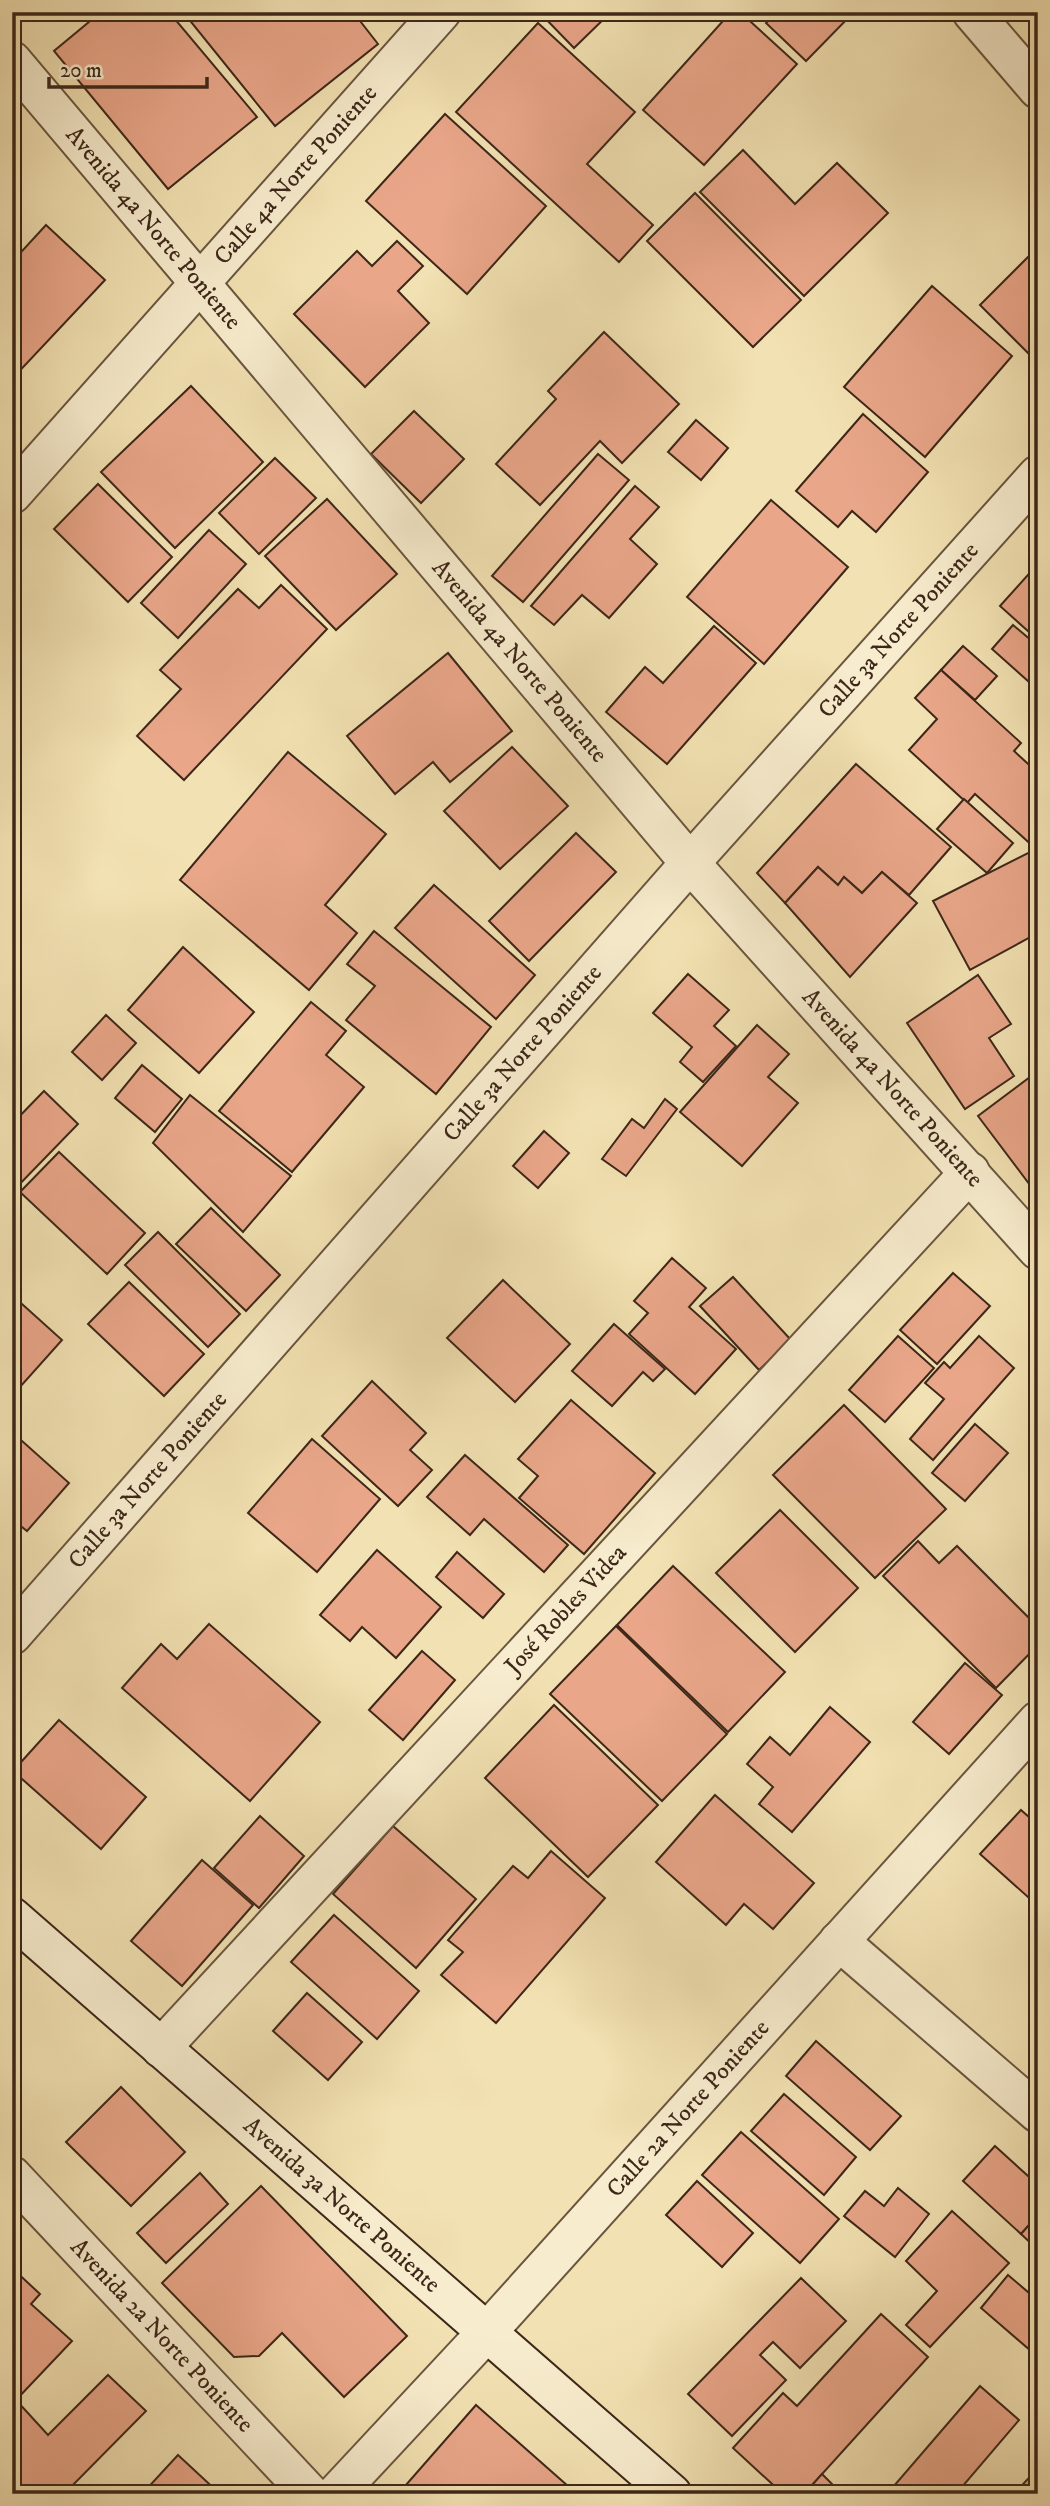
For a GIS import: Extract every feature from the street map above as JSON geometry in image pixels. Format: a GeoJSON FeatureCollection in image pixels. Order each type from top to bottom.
{"type":"FeatureCollection","features":[{"type":"Feature","properties":{"kind":"street","name":"Calle 4a Norte Poniente"},"geometry":{"type":"LineString","coordinates":[[12,494],[441,12]]}},
{"type":"Feature","properties":{"kind":"street"},"geometry":{"type":"LineString","coordinates":[[972,12],[1038,89]]}},
{"type":"Feature","properties":{"kind":"street","name":"Avenida 4a Norte Poniente"},"geometry":{"type":"LineString","coordinates":[[12,61],[690,863],[1038,1250]]}},
{"type":"Feature","properties":{"kind":"street","name":"Calle 3a Norte Poniente"},"geometry":{"type":"LineString","coordinates":[[12,1635],[690,863],[1038,475]]}},
{"type":"Feature","properties":{"kind":"street","name":"José Robles Videa"},"geometry":{"type":"LineString","coordinates":[[161,2048],[970,1172]]}},
{"type":"Feature","properties":{"kind":"street","name":"Calle 2a Norte Poniente"},"geometry":{"type":"LineString","coordinates":[[336,2494],[487,2332],[1038,1721]]}},
{"type":"Feature","properties":{"kind":"street","name":"Avenida 3a Norte Poniente"},"geometry":{"type":"LineString","coordinates":[[12,1917],[672,2494]]}},
{"type":"Feature","properties":{"kind":"street"},"geometry":{"type":"LineString","coordinates":[[839,1941],[1038,2113]]}},
{"type":"Feature","properties":{"kind":"street","name":"Avenida 2a Norte Poniente"},"geometry":{"type":"LineString","coordinates":[[12,2176],[310,2494]]}},
{"type":"Feature","properties":{"kind":"building"},"geometry":{"type":"Polygon","coordinates":[[[101,12],[169,12],[257,117],[168,189],[54,51],[101,12]]]}},
{"type":"Feature","properties":{"kind":"building"},"geometry":{"type":"Polygon","coordinates":[[[183,12],[257,12],[259,15],[263,12],[353,12],[378,44],[275,126],[183,12]]]}},
{"type":"Feature","properties":{"kind":"building"},"geometry":{"type":"Polygon","coordinates":[[[539,12],[611,12],[574,48],[539,12]]]}},
{"type":"Feature","properties":{"kind":"building"},"geometry":{"type":"Polygon","coordinates":[[[731,12],[740,12],[797,64],[704,165],[643,110],[731,12]]]}},
{"type":"Feature","properties":{"kind":"building"},"geometry":{"type":"Polygon","coordinates":[[[777,12],[854,12],[806,61],[766,23],[777,12]]]}},
{"type":"Feature","properties":{"kind":"building"},"geometry":{"type":"Polygon","coordinates":[[[538,23],[635,112],[587,164],[653,225],[619,262],[456,112],[538,23]]]}},
{"type":"Feature","properties":{"kind":"building"},"geometry":{"type":"Polygon","coordinates":[[[445,114],[546,206],[467,294],[366,201],[445,114]]]}},
{"type":"Feature","properties":{"kind":"building"},"geometry":{"type":"Polygon","coordinates":[[[743,150],[795,204],[837,163],[888,213],[804,296],[700,192],[743,150]]]}},
{"type":"Feature","properties":{"kind":"building"},"geometry":{"type":"Polygon","coordinates":[[[695,193],[801,300],[753,347],[647,241],[695,193]]]}},
{"type":"Feature","properties":{"kind":"building"},"geometry":{"type":"Polygon","coordinates":[[[46,225],[105,280],[12,379],[12,262],[46,225]]]}},
{"type":"Feature","properties":{"kind":"building"},"geometry":{"type":"Polygon","coordinates":[[[397,241],[423,266],[398,291],[429,323],[365,387],[294,314],[357,251],[372,266],[397,241]]]}},
{"type":"Feature","properties":{"kind":"building"},"geometry":{"type":"Polygon","coordinates":[[[1038,247],[1038,363],[980,305],[1038,247]]]}},
{"type":"Feature","properties":{"kind":"building"},"geometry":{"type":"Polygon","coordinates":[[[932,286],[1012,356],[925,457],[844,387],[932,286]]]}},
{"type":"Feature","properties":{"kind":"building"},"geometry":{"type":"Polygon","coordinates":[[[604,332],[679,404],[622,463],[600,441],[540,505],[496,464],[556,399],[548,391],[604,332]]]}},
{"type":"Feature","properties":{"kind":"building"},"geometry":{"type":"Polygon","coordinates":[[[191,386],[263,462],[175,548],[101,472],[191,386]]]}},
{"type":"Feature","properties":{"kind":"building"},"geometry":{"type":"Polygon","coordinates":[[[414,411],[464,459],[421,503],[371,454],[414,411]]]}},
{"type":"Feature","properties":{"kind":"building"},"geometry":{"type":"Polygon","coordinates":[[[863,414],[928,472],[876,532],[852,511],[838,527],[796,491],[863,414]]]}},
{"type":"Feature","properties":{"kind":"building"},"geometry":{"type":"Polygon","coordinates":[[[696,420],[728,448],[701,480],[668,452],[696,420]]]}},
{"type":"Feature","properties":{"kind":"building"},"geometry":{"type":"Polygon","coordinates":[[[598,454],[629,480],[523,602],[492,576],[598,454]]]}},
{"type":"Feature","properties":{"kind":"building"},"geometry":{"type":"Polygon","coordinates":[[[275,458],[316,498],[259,554],[219,513],[275,458]]]}},
{"type":"Feature","properties":{"kind":"building"},"geometry":{"type":"Polygon","coordinates":[[[98,484],[172,557],[128,602],[54,529],[98,484]]]}},
{"type":"Feature","properties":{"kind":"building"},"geometry":{"type":"Polygon","coordinates":[[[635,486],[659,507],[630,539],[657,564],[609,618],[582,595],[554,625],[531,606],[635,486]]]}},
{"type":"Feature","properties":{"kind":"building"},"geometry":{"type":"Polygon","coordinates":[[[327,499],[397,574],[336,630],[265,556],[327,499]]]}},
{"type":"Feature","properties":{"kind":"building"},"geometry":{"type":"Polygon","coordinates":[[[771,500],[848,567],[764,664],[687,597],[771,500]]]}},
{"type":"Feature","properties":{"kind":"building"},"geometry":{"type":"Polygon","coordinates":[[[209,530],[246,564],[178,638],[141,603],[209,530]]]}},
{"type":"Feature","properties":{"kind":"building"},"geometry":{"type":"Polygon","coordinates":[[[1035,567],[1038,569],[1038,640],[1000,606],[1035,567]]]}},
{"type":"Feature","properties":{"kind":"building"},"geometry":{"type":"Polygon","coordinates":[[[281,585],[327,629],[184,780],[137,736],[181,689],[160,670],[238,589],[259,608],[281,585]]]}},
{"type":"Feature","properties":{"kind":"building"},"geometry":{"type":"Polygon","coordinates":[[[1013,625],[1038,646],[1038,690],[992,649],[1013,625]]]}},
{"type":"Feature","properties":{"kind":"building"},"geometry":{"type":"Polygon","coordinates":[[[714,626],[756,663],[667,764],[606,712],[645,667],[663,683],[714,626]]]}},
{"type":"Feature","properties":{"kind":"building"},"geometry":{"type":"Polygon","coordinates":[[[963,646],[997,676],[975,700],[941,670],[963,646]]]}},
{"type":"Feature","properties":{"kind":"building"},"geometry":{"type":"Polygon","coordinates":[[[448,653],[512,731],[450,782],[433,762],[395,794],[347,736],[448,653]]]}},
{"type":"Feature","properties":{"kind":"building"},"geometry":{"type":"Polygon","coordinates":[[[941,670],[1021,743],[1014,751],[1038,773],[1038,848],[975,794],[967,803],[909,750],[937,719],[915,698],[941,670]]]}},
{"type":"Feature","properties":{"kind":"building"},"geometry":{"type":"Polygon","coordinates":[[[512,747],[568,806],[500,869],[444,811],[512,747]]]}},
{"type":"Feature","properties":{"kind":"building"},"geometry":{"type":"Polygon","coordinates":[[[288,752],[386,834],[325,905],[357,933],[309,990],[180,880],[288,752]]]}},
{"type":"Feature","properties":{"kind":"building"},"geometry":{"type":"Polygon","coordinates":[[[856,764],[951,847],[909,895],[882,872],[862,893],[844,877],[838,885],[818,867],[785,903],[757,873],[856,764]]]}},
{"type":"Feature","properties":{"kind":"building"},"geometry":{"type":"Polygon","coordinates":[[[964,799],[1013,843],[987,873],[937,829],[964,799]]]}},
{"type":"Feature","properties":{"kind":"building"},"geometry":{"type":"Polygon","coordinates":[[[576,833],[616,872],[529,961],[489,921],[576,833]]]}},
{"type":"Feature","properties":{"kind":"building"},"geometry":{"type":"Polygon","coordinates":[[[1038,848],[1038,933],[970,970],[933,901],[1038,848]]]}},
{"type":"Feature","properties":{"kind":"building"},"geometry":{"type":"Polygon","coordinates":[[[818,867],[838,885],[844,877],[862,893],[882,872],[917,903],[850,977],[785,903],[818,867]]]}},
{"type":"Feature","properties":{"kind":"building"},"geometry":{"type":"Polygon","coordinates":[[[434,885],[535,975],[496,1019],[395,928],[434,885]]]}},
{"type":"Feature","properties":{"kind":"building"},"geometry":{"type":"Polygon","coordinates":[[[374,931],[491,1027],[436,1094],[346,1020],[375,986],[347,964],[374,931]]]}},
{"type":"Feature","properties":{"kind":"building"},"geometry":{"type":"Polygon","coordinates":[[[183,947],[254,1012],[199,1073],[128,1010],[183,947]]]}},
{"type":"Feature","properties":{"kind":"building"},"geometry":{"type":"Polygon","coordinates":[[[688,974],[729,1010],[714,1026],[736,1046],[703,1082],[680,1062],[692,1047],[653,1013],[688,974]]]}},
{"type":"Feature","properties":{"kind":"building"},"geometry":{"type":"Polygon","coordinates":[[[978,975],[1011,1024],[989,1038],[1014,1076],[965,1109],[907,1023],[978,975]]]}},
{"type":"Feature","properties":{"kind":"building"},"geometry":{"type":"Polygon","coordinates":[[[311,1002],[346,1031],[326,1055],[364,1087],[292,1172],[219,1111],[311,1002]]]}},
{"type":"Feature","properties":{"kind":"building"},"geometry":{"type":"Polygon","coordinates":[[[106,1015],[136,1043],[102,1080],[72,1052],[106,1015]]]}},
{"type":"Feature","properties":{"kind":"building"},"geometry":{"type":"Polygon","coordinates":[[[757,1025],[789,1054],[768,1077],[798,1103],[742,1166],[680,1112],[757,1025]]]}},
{"type":"Feature","properties":{"kind":"building"},"geometry":{"type":"Polygon","coordinates":[[[142,1065],[182,1099],[155,1132],[115,1098],[142,1065]]]}},
{"type":"Feature","properties":{"kind":"building"},"geometry":{"type":"Polygon","coordinates":[[[1038,1071],[1038,1185],[1033,1189],[978,1116],[1038,1071]]]}},
{"type":"Feature","properties":{"kind":"building"},"geometry":{"type":"Polygon","coordinates":[[[44,1091],[78,1124],[12,1192],[12,1124],[44,1091]]]}},
{"type":"Feature","properties":{"kind":"building"},"geometry":{"type":"Polygon","coordinates":[[[190,1095],[291,1176],[243,1232],[153,1143],[190,1095]]]}},
{"type":"Feature","properties":{"kind":"building"},"geometry":{"type":"Polygon","coordinates":[[[665,1099],[677,1109],[626,1176],[602,1159],[632,1119],[644,1128],[665,1099]]]}},
{"type":"Feature","properties":{"kind":"building"},"geometry":{"type":"Polygon","coordinates":[[[544,1131],[569,1153],[538,1188],[513,1166],[544,1131]]]}},
{"type":"Feature","properties":{"kind":"building"},"geometry":{"type":"Polygon","coordinates":[[[59,1152],[145,1233],[107,1274],[20,1192],[59,1152]]]}},
{"type":"Feature","properties":{"kind":"building"},"geometry":{"type":"Polygon","coordinates":[[[211,1208],[280,1275],[246,1311],[176,1244],[211,1208]]]}},
{"type":"Feature","properties":{"kind":"building"},"geometry":{"type":"Polygon","coordinates":[[[158,1232],[240,1314],[208,1347],[125,1265],[158,1232]]]}},
{"type":"Feature","properties":{"kind":"building"},"geometry":{"type":"Polygon","coordinates":[[[672,1258],[706,1288],[689,1307],[736,1349],[695,1394],[629,1334],[648,1313],[634,1301],[672,1258]]]}},
{"type":"Feature","properties":{"kind":"building"},"geometry":{"type":"Polygon","coordinates":[[[953,1273],[990,1306],[937,1364],[900,1330],[953,1273]]]}},
{"type":"Feature","properties":{"kind":"building"},"geometry":{"type":"Polygon","coordinates":[[[733,1277],[791,1340],[759,1370],[700,1306],[733,1277]]]}},
{"type":"Feature","properties":{"kind":"building"},"geometry":{"type":"Polygon","coordinates":[[[503,1280],[570,1344],[515,1402],[447,1338],[503,1280]]]}},
{"type":"Feature","properties":{"kind":"building"},"geometry":{"type":"Polygon","coordinates":[[[129,1282],[204,1354],[164,1396],[88,1324],[129,1282]]]}},
{"type":"Feature","properties":{"kind":"building"},"geometry":{"type":"Polygon","coordinates":[[[12,1295],[62,1340],[12,1396],[12,1295]]]}},
{"type":"Feature","properties":{"kind":"building"},"geometry":{"type":"Polygon","coordinates":[[[614,1324],[665,1369],[653,1381],[643,1372],[612,1406],[572,1371],[614,1324]]]}},
{"type":"Feature","properties":{"kind":"building"},"geometry":{"type":"Polygon","coordinates":[[[898,1336],[934,1368],[885,1422],[849,1390],[898,1336]]]}},
{"type":"Feature","properties":{"kind":"building"},"geometry":{"type":"Polygon","coordinates":[[[979,1336],[1014,1368],[933,1460],[910,1439],[944,1399],[925,1383],[944,1362],[950,1368],[979,1336]]]}},
{"type":"Feature","properties":{"kind":"building"},"geometry":{"type":"Polygon","coordinates":[[[372,1381],[426,1433],[410,1450],[432,1470],[398,1506],[322,1436],[372,1381]]]}},
{"type":"Feature","properties":{"kind":"building"},"geometry":{"type":"Polygon","coordinates":[[[571,1400],[655,1473],[584,1554],[519,1498],[538,1476],[518,1459],[571,1400]]]}},
{"type":"Feature","properties":{"kind":"building"},"geometry":{"type":"Polygon","coordinates":[[[844,1405],[946,1509],[875,1578],[773,1475],[844,1405]]]}},
{"type":"Feature","properties":{"kind":"building"},"geometry":{"type":"Polygon","coordinates":[[[975,1424],[1008,1453],[965,1501],[932,1473],[975,1424]]]}},
{"type":"Feature","properties":{"kind":"building"},"geometry":{"type":"Polygon","coordinates":[[[12,1432],[69,1483],[27,1531],[12,1519],[12,1432]]]}},
{"type":"Feature","properties":{"kind":"building"},"geometry":{"type":"Polygon","coordinates":[[[312,1439],[380,1499],[317,1572],[248,1513],[312,1439]]]}},
{"type":"Feature","properties":{"kind":"building"},"geometry":{"type":"Polygon","coordinates":[[[465,1455],[568,1545],[544,1572],[484,1519],[470,1535],[427,1497],[465,1455]]]}},
{"type":"Feature","properties":{"kind":"building"},"geometry":{"type":"Polygon","coordinates":[[[780,1510],[858,1588],[795,1652],[716,1573],[780,1510]]]}},
{"type":"Feature","properties":{"kind":"building"},"geometry":{"type":"Polygon","coordinates":[[[918,1541],[939,1563],[957,1546],[1038,1627],[1038,1645],[996,1688],[883,1576],[918,1541]]]}},
{"type":"Feature","properties":{"kind":"building"},"geometry":{"type":"Polygon","coordinates":[[[377,1550],[441,1607],[396,1658],[362,1627],[350,1641],[320,1615],[377,1550]]]}},
{"type":"Feature","properties":{"kind":"building"},"geometry":{"type":"Polygon","coordinates":[[[457,1552],[504,1594],[483,1618],[436,1577],[457,1552]]]}},
{"type":"Feature","properties":{"kind":"building"},"geometry":{"type":"Polygon","coordinates":[[[673,1566],[785,1672],[728,1732],[617,1625],[673,1566]]]}},
{"type":"Feature","properties":{"kind":"building"},"geometry":{"type":"Polygon","coordinates":[[[209,1624],[320,1722],[250,1801],[122,1688],[161,1644],[177,1659],[209,1624]]]}},
{"type":"Feature","properties":{"kind":"building"},"geometry":{"type":"Polygon","coordinates":[[[616,1626],[727,1734],[662,1801],[550,1694],[616,1626]]]}},
{"type":"Feature","properties":{"kind":"building"},"geometry":{"type":"Polygon","coordinates":[[[422,1651],[455,1680],[403,1740],[369,1710],[422,1651]]]}},
{"type":"Feature","properties":{"kind":"building"},"geometry":{"type":"Polygon","coordinates":[[[965,1663],[1002,1695],[949,1754],[913,1722],[965,1663]]]}},
{"type":"Feature","properties":{"kind":"building"},"geometry":{"type":"Polygon","coordinates":[[[554,1705],[658,1805],[588,1877],[485,1778],[554,1705]]]}},
{"type":"Feature","properties":{"kind":"building"},"geometry":{"type":"Polygon","coordinates":[[[830,1707],[870,1742],[792,1832],[759,1804],[773,1787],[747,1764],[770,1737],[790,1755],[830,1707]]]}},
{"type":"Feature","properties":{"kind":"building"},"geometry":{"type":"Polygon","coordinates":[[[59,1720],[146,1797],[101,1849],[13,1771],[59,1720]]]}},
{"type":"Feature","properties":{"kind":"building"},"geometry":{"type":"Polygon","coordinates":[[[715,1795],[814,1883],[773,1929],[744,1904],[726,1925],[656,1862],[715,1795]]]}},
{"type":"Feature","properties":{"kind":"building"},"geometry":{"type":"Polygon","coordinates":[[[1021,1810],[1038,1825],[1038,1906],[980,1854],[1021,1810]]]}},
{"type":"Feature","properties":{"kind":"building"},"geometry":{"type":"Polygon","coordinates":[[[260,1816],[304,1856],[259,1908],[214,1868],[260,1816]]]}},
{"type":"Feature","properties":{"kind":"building"},"geometry":{"type":"Polygon","coordinates":[[[393,1826],[476,1899],[416,1968],[333,1894],[393,1826]]]}},
{"type":"Feature","properties":{"kind":"building"},"geometry":{"type":"Polygon","coordinates":[[[551,1851],[605,1898],[496,2023],[441,1975],[463,1952],[448,1940],[513,1866],[528,1878],[551,1851]]]}},
{"type":"Feature","properties":{"kind":"building"},"geometry":{"type":"Polygon","coordinates":[[[202,1860],[253,1905],[182,1986],[131,1941],[202,1860]]]}},
{"type":"Feature","properties":{"kind":"building"},"geometry":{"type":"Polygon","coordinates":[[[334,1915],[419,1991],[377,2039],[291,1962],[334,1915]]]}},
{"type":"Feature","properties":{"kind":"building"},"geometry":{"type":"Polygon","coordinates":[[[307,1993],[362,2042],[328,2080],[273,2031],[307,1993]]]}},
{"type":"Feature","properties":{"kind":"building"},"geometry":{"type":"Polygon","coordinates":[[[816,2041],[901,2116],[870,2150],[786,2076],[816,2041]]]}},
{"type":"Feature","properties":{"kind":"building"},"geometry":{"type":"Polygon","coordinates":[[[121,2087],[185,2152],[131,2206],[66,2142],[121,2087]]]}},
{"type":"Feature","properties":{"kind":"building"},"geometry":{"type":"Polygon","coordinates":[[[784,2094],[856,2157],[824,2195],[751,2131],[784,2094]]]}},
{"type":"Feature","properties":{"kind":"building"},"geometry":{"type":"Polygon","coordinates":[[[741,2132],[839,2219],[800,2263],[702,2175],[741,2132]]]}},
{"type":"Feature","properties":{"kind":"building"},"geometry":{"type":"Polygon","coordinates":[[[995,2146],[1038,2185],[1038,2215],[1021,2234],[963,2181],[995,2146]]]}},
{"type":"Feature","properties":{"kind":"building"},"geometry":{"type":"Polygon","coordinates":[[[200,2173],[228,2204],[166,2263],[137,2233],[200,2173]]]}},
{"type":"Feature","properties":{"kind":"building"},"geometry":{"type":"Polygon","coordinates":[[[697,2181],[753,2233],[722,2267],[666,2215],[697,2181]]]}},
{"type":"Feature","properties":{"kind":"building"},"geometry":{"type":"Polygon","coordinates":[[[261,2186],[407,2336],[344,2397],[282,2333],[259,2356],[234,2357],[162,2283],[261,2186]]]}},
{"type":"Feature","properties":{"kind":"building"},"geometry":{"type":"Polygon","coordinates":[[[898,2188],[929,2214],[895,2257],[844,2216],[865,2191],[884,2206],[898,2188]]]}},
{"type":"Feature","properties":{"kind":"building"},"geometry":{"type":"Polygon","coordinates":[[[952,2211],[1009,2263],[930,2347],[906,2325],[937,2291],[906,2261],[952,2211]]]}},
{"type":"Feature","properties":{"kind":"building"},"geometry":{"type":"Polygon","coordinates":[[[1038,2215],[1038,2250],[1021,2234],[1038,2215]]]}},
{"type":"Feature","properties":{"kind":"building"},"geometry":{"type":"Polygon","coordinates":[[[12,2268],[40,2294],[31,2304],[72,2341],[16,2400],[12,2396],[12,2268]]]}},
{"type":"Feature","properties":{"kind":"building"},"geometry":{"type":"Polygon","coordinates":[[[1008,2275],[1028,2292],[1038,2281],[1038,2357],[981,2308],[1008,2275]]]}},
{"type":"Feature","properties":{"kind":"building"},"geometry":{"type":"Polygon","coordinates":[[[801,2278],[846,2321],[800,2368],[773,2342],[760,2355],[786,2380],[732,2436],[688,2394],[801,2278]]]}},
{"type":"Feature","properties":{"kind":"building"},"geometry":{"type":"Polygon","coordinates":[[[881,2314],[928,2357],[804,2494],[783,2494],[733,2448],[783,2393],[797,2406],[881,2314]]]}},
{"type":"Feature","properties":{"kind":"building"},"geometry":{"type":"Polygon","coordinates":[[[108,2375],[146,2411],[64,2494],[12,2494],[12,2404],[16,2400],[48,2435],[108,2375]]]}},
{"type":"Feature","properties":{"kind":"building"},"geometry":{"type":"Polygon","coordinates":[[[980,2386],[1019,2420],[956,2494],[887,2494],[980,2386]]]}},
{"type":"Feature","properties":{"kind":"building"},"geometry":{"type":"Polygon","coordinates":[[[476,2405],[577,2494],[398,2494],[476,2405]]]}},
{"type":"Feature","properties":{"kind":"building"},"geometry":{"type":"Polygon","coordinates":[[[178,2455],[220,2494],[142,2494],[178,2455]]]}},
{"type":"Feature","properties":{"kind":"building"},"geometry":{"type":"Polygon","coordinates":[[[1038,2468],[1038,2494],[1014,2494],[1038,2468]]]}},
{"type":"Feature","properties":{"kind":"building"},"geometry":{"type":"Polygon","coordinates":[[[822,2474],[842,2494],[804,2494],[822,2474]]]}}]}
